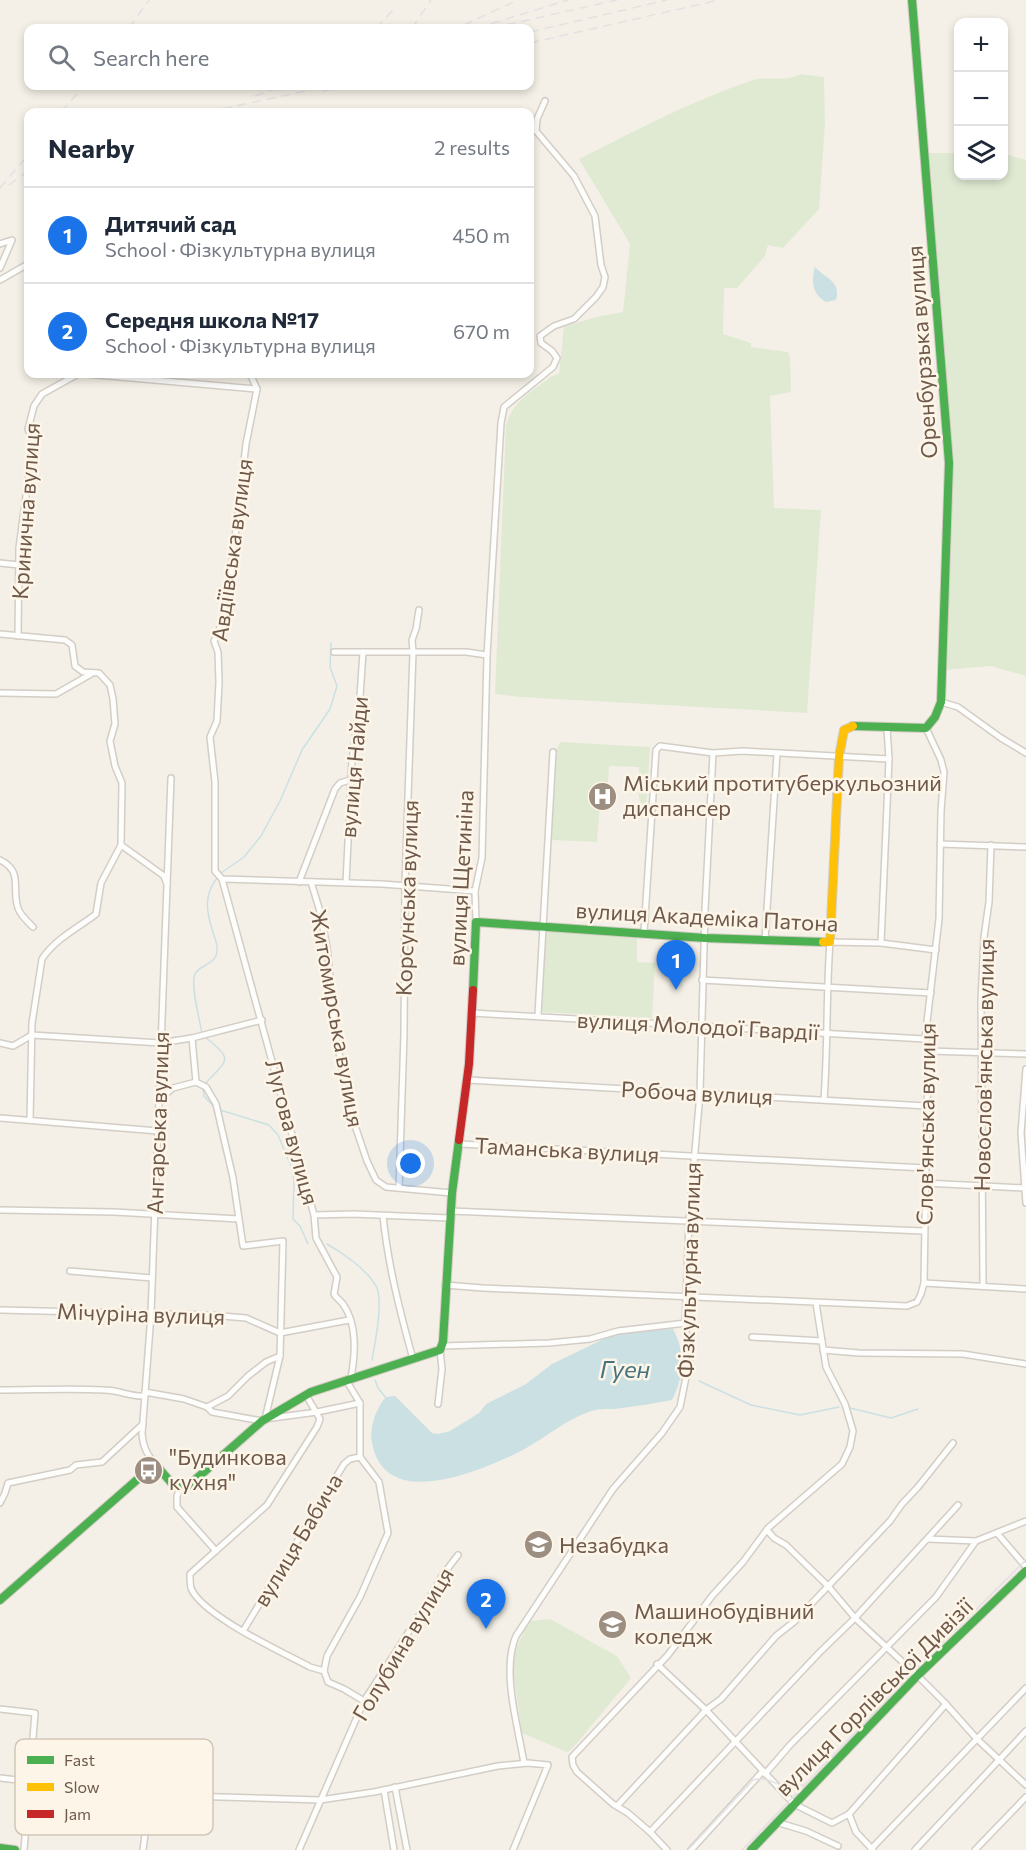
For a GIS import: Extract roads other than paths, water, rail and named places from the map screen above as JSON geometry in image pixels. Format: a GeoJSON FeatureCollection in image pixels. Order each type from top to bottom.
{"type":"FeatureCollection","features":[{"type":"Feature","properties":{"kind":"street","name":"Оренбурзька вулиця"},"geometry":{"type":"LineString","coordinates":[[912,0],[949,463],[941,702]]}},
{"type":"Feature","properties":{"kind":"street","name":"вулиця Щетиніна"},"geometry":{"type":"LineString","coordinates":[[441,1348],[452,1193],[468,1080],[476,922],[475,891],[482,858],[487,655],[501,423],[504,406],[554,367],[557,358],[542,343],[540,336],[554,326],[574,319],[596,297],[603,287],[605,277],[601,265],[595,216],[574,177],[536,131],[537,118],[545,101]]}},
{"type":"Feature","properties":{"kind":"street"},"geometry":{"type":"LineString","coordinates":[[0,244],[12,240],[0,268]]}},
{"type":"Feature","properties":{"kind":"street"},"geometry":{"type":"LineString","coordinates":[[0,280],[24,266]]}},
{"type":"Feature","properties":{"kind":"street","name":"Кринична вулиця"},"geometry":{"type":"LineString","coordinates":[[18,636],[19,566],[32,439],[28,429],[34,406],[42,394],[71,378]]}},
{"type":"Feature","properties":{"kind":"street"},"geometry":{"type":"LineString","coordinates":[[132,378],[257,389]]}},
{"type":"Feature","properties":{"kind":"street"},"geometry":{"type":"LineString","coordinates":[[252,378],[257,389]]}},
{"type":"Feature","properties":{"kind":"street","name":"Авдіївська вулиця"},"geometry":{"type":"LineString","coordinates":[[222,879],[214,871],[215,782],[210,737],[217,721],[219,682],[218,652],[214,641],[226,614],[246,444],[257,389]]}},
{"type":"Feature","properties":{"kind":"street"},"geometry":{"type":"LineString","coordinates":[[0,563],[19,566]]}},
{"type":"Feature","properties":{"kind":"street","name":"Корсунська вулиця"},"geometry":{"type":"LineString","coordinates":[[399,1188],[412,640],[419,610]]}},
{"type":"Feature","properties":{"kind":"street"},"geometry":{"type":"LineString","coordinates":[[0,634],[65,640],[72,645],[75,666],[83,672],[99,673],[110,685],[115,724],[110,741],[115,766],[122,783],[121,845],[101,883],[96,914],[72,930],[42,959],[32,1035],[30,1120]]}},
{"type":"Feature","properties":{"kind":"street"},"geometry":{"type":"LineString","coordinates":[[334,652],[465,652],[487,655]]}},
{"type":"Feature","properties":{"kind":"street","name":"вулиця Найди"},"geometry":{"type":"LineString","coordinates":[[346,883],[350,780],[363,652]]}},
{"type":"Feature","properties":{"kind":"street"},"geometry":{"type":"LineString","coordinates":[[0,693],[56,694],[92,673]]}},
{"type":"Feature","properties":{"kind":"street"},"geometry":{"type":"LineString","coordinates":[[824,1099],[827,988],[842,734],[847,727],[855,725],[926,728],[935,717],[941,702],[958,706],[1001,738],[1026,753]]}},
{"type":"Feature","properties":{"kind":"street"},"geometry":{"type":"LineString","coordinates":[[881,943],[889,759],[887,728]]}},
{"type":"Feature","properties":{"kind":"street","name":"Слов'янська вулиця"},"geometry":{"type":"LineString","coordinates":[[816,1303],[912,1305],[919,1299],[924,1283],[929,1051],[925,1039],[939,919],[943,766],[926,728]]}},
{"type":"Feature","properties":{"kind":"street"},"geometry":{"type":"LineString","coordinates":[[644,932],[657,750],[660,746],[713,753],[743,751],[889,759]]}},
{"type":"Feature","properties":{"kind":"street"},"geometry":{"type":"LineString","coordinates":[[538,1015],[553,752]]}},
{"type":"Feature","properties":{"kind":"street","name":"Фізкультурна вулиця"},"geometry":{"type":"LineString","coordinates":[[524,1763],[509,1672],[512,1646],[516,1636],[613,1489],[679,1411],[690,1357],[686,1323],[689,1221],[699,1093],[713,753]]}},
{"type":"Feature","properties":{"kind":"street"},"geometry":{"type":"LineString","coordinates":[[765,940],[777,754]]}},
{"type":"Feature","properties":{"kind":"street","name":"Ангарська вулиця"},"geometry":{"type":"LineString","coordinates":[[155,1464],[146,1453],[143,1443],[143,1424],[151,1314],[171,778]]}},
{"type":"Feature","properties":{"kind":"street","name":"Житомирська вулиця"},"geometry":{"type":"LineString","coordinates":[[299,882],[335,789],[340,783],[350,780]]}},
{"type":"Feature","properties":{"kind":"street"},"geometry":{"type":"LineString","coordinates":[[940,844],[1026,847]]}},
{"type":"Feature","properties":{"kind":"street"},"geometry":{"type":"LineString","coordinates":[[121,845],[164,876],[168,888]]}},
{"type":"Feature","properties":{"kind":"street","name":"Новослов'янська вулиця"},"geometry":{"type":"LineString","coordinates":[[983,1285],[981,1001],[984,937],[989,902],[990,845]]}},
{"type":"Feature","properties":{"kind":"street"},"geometry":{"type":"LineString","coordinates":[[0,860],[9,865],[16,877],[15,894],[18,910],[33,927]]}},
{"type":"Feature","properties":{"kind":"street"},"geometry":{"type":"LineString","coordinates":[[222,879],[405,885],[475,891]]}},
{"type":"Feature","properties":{"kind":"street","name":"Лугова вулиця"},"geometry":{"type":"LineString","coordinates":[[222,879],[314,1215],[316,1238],[337,1277],[333,1294],[344,1306],[349,1320],[355,1351],[349,1379]]}},
{"type":"Feature","properties":{"kind":"street","name":"Житомирська вулиця"},"geometry":{"type":"LineString","coordinates":[[311,882],[327,947],[336,1036],[353,1123],[367,1161],[376,1180],[386,1187],[452,1193]]}},
{"type":"Feature","properties":{"kind":"street","name":"вулиця Академіка Патона"},"geometry":{"type":"LineString","coordinates":[[476,922],[705,938],[881,943],[936,950]]}},
{"type":"Feature","properties":{"kind":"street"},"geometry":{"type":"LineString","coordinates":[[702,980],[931,993]]}},
{"type":"Feature","properties":{"kind":"street","name":"вулиця Молодої Гвардії"},"geometry":{"type":"LineString","coordinates":[[472,1013],[925,1039]]}},
{"type":"Feature","properties":{"kind":"street"},"geometry":{"type":"LineString","coordinates":[[0,1043],[13,1046],[32,1035],[160,1043],[192,1038],[262,1020]]}},
{"type":"Feature","properties":{"kind":"street"},"geometry":{"type":"LineString","coordinates":[[192,1038],[198,1083]]}},
{"type":"Feature","properties":{"kind":"street"},"geometry":{"type":"LineString","coordinates":[[929,1051],[1026,1054]]}},
{"type":"Feature","properties":{"kind":"street"},"geometry":{"type":"LineString","coordinates":[[1026,1069],[1021,1133],[1026,1203]]}},
{"type":"Feature","properties":{"kind":"street","name":"Робоча вулиця"},"geometry":{"type":"LineString","coordinates":[[468,1080],[927,1106]]}},
{"type":"Feature","properties":{"kind":"street"},"geometry":{"type":"LineString","coordinates":[[159,1099],[172,1088],[198,1083],[206,1087],[216,1104],[234,1178],[243,1246],[284,1242],[280,1356],[263,1420]]}},
{"type":"Feature","properties":{"kind":"street"},"geometry":{"type":"LineString","coordinates":[[0,1118],[158,1131]]}},
{"type":"Feature","properties":{"kind":"street","name":"Таманська вулиця"},"geometry":{"type":"LineString","coordinates":[[460,1144],[925,1168]]}},
{"type":"Feature","properties":{"kind":"street"},"geometry":{"type":"LineString","coordinates":[[925,1183],[1024,1188]]}},
{"type":"Feature","properties":{"kind":"street"},"geometry":{"type":"LineString","coordinates":[[0,1210],[239,1219]]}},
{"type":"Feature","properties":{"kind":"street"},"geometry":{"type":"LineString","coordinates":[[314,1215],[451,1214],[808,1225],[924,1231]]}},
{"type":"Feature","properties":{"kind":"street"},"geometry":{"type":"LineString","coordinates":[[383,1216],[386,1250],[394,1289],[413,1359]]}},
{"type":"Feature","properties":{"kind":"street"},"geometry":{"type":"LineString","coordinates":[[70,1271],[152,1278]]}},
{"type":"Feature","properties":{"kind":"street"},"geometry":{"type":"LineString","coordinates":[[924,1283],[1026,1289]]}},
{"type":"Feature","properties":{"kind":"street"},"geometry":{"type":"LineString","coordinates":[[445,1285],[816,1303],[826,1367],[845,1404],[853,1431],[850,1447],[842,1464],[767,1530],[712,1596],[668,1654],[572,1757],[573,1766],[577,1772],[650,1832],[667,1850]]}},
{"type":"Feature","properties":{"kind":"street","name":"Мічуріна вулиця"},"geometry":{"type":"LineString","coordinates":[[0,1310],[246,1318],[280,1333]]}},
{"type":"Feature","properties":{"kind":"street"},"geometry":{"type":"LineString","coordinates":[[280,1333],[349,1320]]}},
{"type":"Feature","properties":{"kind":"street"},"geometry":{"type":"LineString","coordinates":[[216,1551],[177,1507],[180,1488],[194,1482],[263,1420],[306,1395],[441,1348],[590,1340],[618,1330],[686,1323]]}},
{"type":"Feature","properties":{"kind":"street"},"geometry":{"type":"LineString","coordinates":[[752,1337],[822,1341]]}},
{"type":"Feature","properties":{"kind":"street"},"geometry":{"type":"LineString","coordinates":[[438,1404],[442,1369],[441,1348]]}},
{"type":"Feature","properties":{"kind":"street"},"geometry":{"type":"LineString","coordinates":[[823,1350],[859,1353],[963,1354],[1026,1364]]}},
{"type":"Feature","properties":{"kind":"street"},"geometry":{"type":"LineString","coordinates":[[207,1407],[228,1396],[266,1362],[280,1356]]}},
{"type":"Feature","properties":{"kind":"street"},"geometry":{"type":"LineString","coordinates":[[349,1379],[360,1403],[360,1457],[379,1482],[388,1533],[360,1597],[327,1656],[324,1671],[328,1682],[364,1701]]}},
{"type":"Feature","properties":{"kind":"street"},"geometry":{"type":"LineString","coordinates":[[0,1390],[105,1390],[124,1392],[131,1396],[145,1394],[184,1399],[207,1407],[212,1412],[263,1420],[360,1403]]}},
{"type":"Feature","properties":{"kind":"street"},"geometry":{"type":"LineString","coordinates":[[306,1395],[320,1419],[279,1489],[267,1505],[190,1575],[191,1588],[201,1601],[226,1622],[310,1667],[324,1671]]}},
{"type":"Feature","properties":{"kind":"street"},"geometry":{"type":"LineString","coordinates":[[0,1503],[6,1493],[8,1483],[102,1462],[143,1424]]}},
{"type":"Feature","properties":{"kind":"street"},"geometry":{"type":"LineString","coordinates":[[617,1806],[706,1710],[721,1699],[776,1636],[795,1621],[890,1521],[953,1443]]}},
{"type":"Feature","properties":{"kind":"street","name":"вулиця Бабича"},"geometry":{"type":"LineString","coordinates":[[243,1631],[344,1464],[350,1459],[360,1457]]}},
{"type":"Feature","properties":{"kind":"street"},"geometry":{"type":"LineString","coordinates":[[0,1600],[155,1464],[172,1484],[180,1488]]}},
{"type":"Feature","properties":{"kind":"street"},"geometry":{"type":"LineString","coordinates":[[650,1832],[855,1618],[958,1505]]}},
{"type":"Feature","properties":{"kind":"street"},"geometry":{"type":"LineString","coordinates":[[928,1539],[976,1541],[1026,1521]]}},
{"type":"Feature","properties":{"kind":"street"},"geometry":{"type":"LineString","coordinates":[[767,1530],[828,1586],[855,1618],[946,1704],[976,1739],[1026,1785]]}},
{"type":"Feature","properties":{"kind":"street"},"geometry":{"type":"LineString","coordinates":[[997,1533],[1026,1569]]}},
{"type":"Feature","properties":{"kind":"street"},"geometry":{"type":"LineString","coordinates":[[691,1850],[790,1745],[936,1597],[976,1541]]}},
{"type":"Feature","properties":{"kind":"street","name":"Голубина вулиця"},"geometry":{"type":"LineString","coordinates":[[299,1850],[364,1701],[442,1575],[458,1556]]}},
{"type":"Feature","properties":{"kind":"street","name":"вулиця Горлівської Дивізії"},"geometry":{"type":"LineString","coordinates":[[751,1850],[917,1677],[1026,1569]]}},
{"type":"Feature","properties":{"kind":"street"},"geometry":{"type":"LineString","coordinates":[[657,1664],[706,1710],[794,1804],[832,1823],[849,1814],[946,1704]]}},
{"type":"Feature","properties":{"kind":"street"},"geometry":{"type":"LineString","coordinates":[[849,1814],[856,1832],[872,1849],[1026,1688]]}},
{"type":"Feature","properties":{"kind":"street"},"geometry":{"type":"LineString","coordinates":[[0,1709],[35,1713],[33,1739]]}},
{"type":"Feature","properties":{"kind":"street"},"geometry":{"type":"LineString","coordinates":[[915,1850],[1026,1731]]}},
{"type":"Feature","properties":{"kind":"street"},"geometry":{"type":"LineString","coordinates":[[213,1797],[320,1800],[384,1790],[487,1768],[524,1763],[549,1766],[513,1850]]}},
{"type":"Feature","properties":{"kind":"street"},"geometry":{"type":"LineString","coordinates":[[0,1778],[15,1780]]}},
{"type":"Feature","properties":{"kind":"street"},"geometry":{"type":"LineString","coordinates":[[395,1787],[407,1850]]}},
{"type":"Feature","properties":{"kind":"street"},"geometry":{"type":"LineString","coordinates":[[384,1790],[394,1850]]}},
{"type":"Feature","properties":{"kind":"street"},"geometry":{"type":"LineString","coordinates":[[975,1850],[1026,1797]]}},
{"type":"Feature","properties":{"kind":"street"},"geometry":{"type":"LineString","coordinates":[[776,1822],[806,1831],[838,1846]]}},
{"type":"Feature","properties":{"kind":"street"},"geometry":{"type":"LineString","coordinates":[[24,1850],[25,1835]]}},
{"type":"Feature","properties":{"kind":"street"},"geometry":{"type":"LineString","coordinates":[[143,1850],[145,1835]]}},
{"type":"Feature","properties":{"kind":"street"},"geometry":{"type":"LineString","coordinates":[[0,1848],[15,1850]]}},
{"type":"Feature","properties":{"kind":"water"},"geometry":{"type":"Polygon","coordinates":[[[815,267],[837,288],[836,300],[826,302],[815,291],[813,277],[815,267]]]}},
{"type":"Feature","properties":{"kind":"water","name":"Гуен"},"geometry":{"type":"Polygon","coordinates":[[[673,1329],[680,1347],[682,1364],[679,1382],[672,1400],[619,1409],[598,1409],[585,1413],[515,1454],[456,1477],[433,1481],[412,1481],[394,1476],[380,1464],[372,1443],[372,1425],[376,1412],[386,1397],[395,1396],[432,1433],[438,1434],[450,1431],[479,1413],[486,1404],[526,1384],[552,1364],[612,1335],[673,1329]]]}},
{"type":"Feature","properties":{"kind":"waterway"},"geometry":{"type":"LineString","coordinates":[[221,873],[244,857],[261,836],[280,801],[302,750],[330,709],[337,686],[330,667],[331,643]]}},
{"type":"Feature","properties":{"kind":"waterway"},"geometry":{"type":"LineString","coordinates":[[202,1033],[194,994],[194,979],[197,971],[216,956],[217,945],[208,915],[208,895],[218,877]]}},
{"type":"Feature","properties":{"kind":"waterway"},"geometry":{"type":"LineString","coordinates":[[205,1037],[224,1056],[222,1065],[205,1084]]}},
{"type":"Feature","properties":{"kind":"waterway"},"geometry":{"type":"LineString","coordinates":[[203,1089],[204,1096],[215,1108]]}},
{"type":"Feature","properties":{"kind":"waterway"},"geometry":{"type":"LineString","coordinates":[[220,1110],[269,1125],[278,1135],[292,1168],[293,1219],[300,1226],[308,1244]]}},
{"type":"Feature","properties":{"kind":"waterway"},"geometry":{"type":"LineString","coordinates":[[327,1244],[362,1269],[377,1288],[379,1313],[372,1360]]}},
{"type":"Feature","properties":{"kind":"waterway"},"geometry":{"type":"LineString","coordinates":[[375,1380],[387,1399]]}},
{"type":"Feature","properties":{"kind":"waterway"},"geometry":{"type":"LineString","coordinates":[[699,1381],[751,1405],[800,1415],[839,1407]]}},
{"type":"Feature","properties":{"kind":"waterway"},"geometry":{"type":"LineString","coordinates":[[850,1408],[891,1418],[918,1409]]}},
{"type":"Feature","properties":{"kind":"tram line"},"geometry":{"type":"LineString","coordinates":[[742,1850],[913,1672],[1026,1560]]}},
{"type":"Feature","properties":{"kind":"tram line"},"geometry":{"type":"LineString","coordinates":[[688,1850],[753,1780],[766,1780],[790,1787],[804,1784]]}},
{"type":"Feature","properties":{"kind":"railway"},"geometry":{"type":"LineString","coordinates":[[132,24],[149,0]]}},
{"type":"Feature","properties":{"kind":"railway"},"geometry":{"type":"LineString","coordinates":[[415,24],[431,0]]}},
{"type":"Feature","properties":{"kind":"railway"},"geometry":{"type":"LineString","coordinates":[[466,24],[518,0]]}},
{"type":"Feature","properties":{"kind":"railway"},"geometry":{"type":"LineString","coordinates":[[490,24],[568,0]]}},
{"type":"Feature","properties":{"kind":"railway"},"geometry":{"type":"LineString","coordinates":[[510,24],[617,0]]}},
{"type":"Feature","properties":{"kind":"railway"},"geometry":{"type":"LineString","coordinates":[[534,31],[667,0]]}},
{"type":"Feature","properties":{"kind":"railway"},"geometry":{"type":"LineString","coordinates":[[534,42],[719,0]]}},
{"type":"Feature","properties":{"kind":"railway"},"geometry":{"type":"LineString","coordinates":[[380,24],[396,7]]}},
{"type":"Feature","properties":{"kind":"railway"},"geometry":{"type":"LineString","coordinates":[[65,108],[80,90]]}},
{"type":"Feature","properties":{"kind":"railway"},"geometry":{"type":"LineString","coordinates":[[255,96],[272,90]]}},
{"type":"Feature","properties":{"kind":"railway"},"geometry":{"type":"LineString","coordinates":[[227,108],[310,90]]}},
{"type":"Feature","properties":{"kind":"railway"},"geometry":{"type":"LineString","coordinates":[[323,91],[328,90]]}},
{"type":"Feature","properties":{"kind":"railway"},"geometry":{"type":"LineString","coordinates":[[0,188],[24,160]]}},
{"type":"Feature","properties":{"kind":"railway"},"geometry":{"type":"LineString","coordinates":[[9,185],[24,174]]}},
{"type":"Feature","properties":{"kind":"place","name":"Міський протитуберкульозний диспансер"},"geometry":{"type":"Point","coordinates":[602,796]}},
{"type":"Feature","properties":{"kind":"place","name":"Дитячий сад"},"geometry":{"type":"Point","coordinates":[676,990]}},
{"type":"Feature","properties":{"kind":"place","name":"\"Будинкова кухня\""},"geometry":{"type":"Point","coordinates":[148,1470]}},
{"type":"Feature","properties":{"kind":"place","name":"Незабудка"},"geometry":{"type":"Point","coordinates":[538,1545]}},
{"type":"Feature","properties":{"kind":"place","name":"Машинобудівний коледж"},"geometry":{"type":"Point","coordinates":[613,1624]}},
{"type":"Feature","properties":{"kind":"place","name":"Середня школа №17"},"geometry":{"type":"Point","coordinates":[486,1629]}}]}
